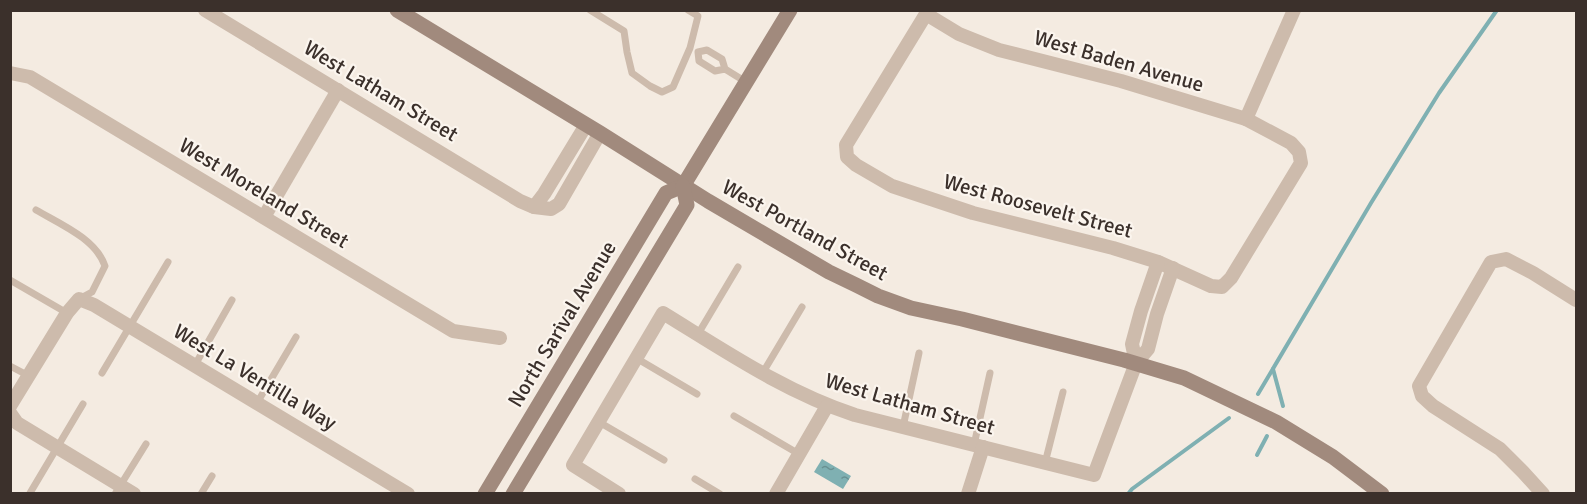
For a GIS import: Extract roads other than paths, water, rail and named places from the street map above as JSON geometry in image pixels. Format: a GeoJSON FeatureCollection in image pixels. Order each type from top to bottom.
{"type":"FeatureCollection","features":[{"type":"Feature","properties":{"kind":"street","name":"West Latham Street"},"geometry":{"type":"LineString","coordinates":[[205,10],[520,201],[534,207]]}},
{"type":"Feature","properties":{"kind":"street","name":"West Portland Street"},"geometry":{"type":"LineString","coordinates":[[397,10],[683,186],[829,272],[878,296],[911,308],[1136,363],[1184,378],[1276,422],[1334,457],[1382,494]]}},
{"type":"Feature","properties":{"kind":"street","name":"North Sarival Avenue"},"geometry":{"type":"LineString","coordinates":[[485,494],[666,193],[683,186],[790,10]]}},
{"type":"Feature","properties":{"kind":"street"},"geometry":{"type":"LineString","coordinates":[[1246,119],[1294,10]]}},
{"type":"Feature","properties":{"kind":"street","name":"West Baden Avenue"},"geometry":{"type":"LineString","coordinates":[[927,12],[959,34],[999,50],[1121,81],[1246,119],[1291,143],[1299,152],[1301,163],[1231,278],[1222,287]]}},
{"type":"Feature","properties":{"kind":"street","name":"West Roosevelt Street"},"geometry":{"type":"LineString","coordinates":[[927,12],[846,146],[847,157],[856,165],[892,186],[973,213],[1113,248],[1158,262],[1211,286],[1222,287]]}},
{"type":"Feature","properties":{"kind":"street","name":"West Moreland Street"},"geometry":{"type":"LineString","coordinates":[[10,73],[30,77],[453,331],[500,338]]}},
{"type":"Feature","properties":{"kind":"street"},"geometry":{"type":"LineString","coordinates":[[264,217],[338,90]]}},
{"type":"Feature","properties":{"kind":"street"},"geometry":{"type":"LineString","coordinates":[[534,207],[586,125]]}},
{"type":"Feature","properties":{"kind":"street"},"geometry":{"type":"LineString","coordinates":[[534,207],[551,209],[559,204],[600,133]]}},
{"type":"Feature","properties":{"kind":"street","name":"North Sarival Avenue"},"geometry":{"type":"LineString","coordinates":[[513,494],[687,205],[683,186]]}},
{"type":"Feature","properties":{"kind":"street"},"geometry":{"type":"LineString","coordinates":[[1543,494],[1500,449],[1433,406],[1422,396],[1419,386],[1491,262],[1506,260],[1533,273],[1576,300]]}},
{"type":"Feature","properties":{"kind":"street"},"geometry":{"type":"LineString","coordinates":[[1136,363],[1132,344],[1158,262]]}},
{"type":"Feature","properties":{"kind":"street"},"geometry":{"type":"LineString","coordinates":[[1136,363],[1148,349],[1173,268]]}},
{"type":"Feature","properties":{"kind":"street"},"geometry":{"type":"LineString","coordinates":[[10,406],[78,299]]}},
{"type":"Feature","properties":{"kind":"street","name":"West La Ventilla Way"},"geometry":{"type":"LineString","coordinates":[[78,299],[94,305],[195,365],[391,489],[408,494]]}},
{"type":"Feature","properties":{"kind":"street","name":"West Latham Street"},"geometry":{"type":"LineString","coordinates":[[636,358],[663,313],[762,374],[827,406],[1094,475],[1136,363]]}},
{"type":"Feature","properties":{"kind":"street"},"geometry":{"type":"LineString","coordinates":[[619,494],[573,465],[636,358]]}},
{"type":"Feature","properties":{"kind":"street"},"geometry":{"type":"LineString","coordinates":[[496,494],[524,448],[545,394]]}},
{"type":"Feature","properties":{"kind":"street"},"geometry":{"type":"LineString","coordinates":[[776,494],[827,406]]}},
{"type":"Feature","properties":{"kind":"street"},"geometry":{"type":"LineString","coordinates":[[13,421],[58,447],[117,489],[134,494]]}},
{"type":"Feature","properties":{"kind":"street"},"geometry":{"type":"LineString","coordinates":[[972,492],[978,446]]}},
{"type":"Feature","properties":{"kind":"lane"},"geometry":{"type":"LineString","coordinates":[[590,10],[624,31],[632,73],[662,92],[673,87],[690,48],[698,16],[688,10]]}},
{"type":"Feature","properties":{"kind":"lane"},"geometry":{"type":"LineString","coordinates":[[690,48],[698,52],[707,50],[722,59],[725,69]]}},
{"type":"Feature","properties":{"kind":"lane"},"geometry":{"type":"LineString","coordinates":[[698,52],[699,61],[715,71],[725,69],[747,82]]}},
{"type":"Feature","properties":{"kind":"lane"},"geometry":{"type":"LineString","coordinates":[[36,210],[87,240],[101,255],[105,266],[92,292],[78,299]]}},
{"type":"Feature","properties":{"kind":"lane"},"geometry":{"type":"LineString","coordinates":[[102,373],[168,262]]}},
{"type":"Feature","properties":{"kind":"lane"},"geometry":{"type":"LineString","coordinates":[[698,334],[738,267]]}},
{"type":"Feature","properties":{"kind":"lane"},"geometry":{"type":"LineString","coordinates":[[10,280],[67,313]]}},
{"type":"Feature","properties":{"kind":"lane"},"geometry":{"type":"LineString","coordinates":[[195,365],[232,300]]}},
{"type":"Feature","properties":{"kind":"lane"},"geometry":{"type":"LineString","coordinates":[[762,374],[802,307]]}},
{"type":"Feature","properties":{"kind":"lane"},"geometry":{"type":"LineString","coordinates":[[257,403],[296,337]]}},
{"type":"Feature","properties":{"kind":"lane"},"geometry":{"type":"LineString","coordinates":[[902,427],[919,353]]}},
{"type":"Feature","properties":{"kind":"lane"},"geometry":{"type":"LineString","coordinates":[[636,358],[698,394]]}},
{"type":"Feature","properties":{"kind":"lane"},"geometry":{"type":"LineString","coordinates":[[10,366],[28,376]]}},
{"type":"Feature","properties":{"kind":"lane"},"geometry":{"type":"LineString","coordinates":[[978,446],[990,373]]}},
{"type":"Feature","properties":{"kind":"lane"},"geometry":{"type":"LineString","coordinates":[[1045,463],[1063,392]]}},
{"type":"Feature","properties":{"kind":"lane"},"geometry":{"type":"LineString","coordinates":[[30,493],[83,404]]}},
{"type":"Feature","properties":{"kind":"lane"},"geometry":{"type":"LineString","coordinates":[[734,416],[799,454]]}},
{"type":"Feature","properties":{"kind":"lane"},"geometry":{"type":"LineString","coordinates":[[598,422],[664,460]]}},
{"type":"Feature","properties":{"kind":"lane"},"geometry":{"type":"LineString","coordinates":[[117,489],[146,444]]}},
{"type":"Feature","properties":{"kind":"lane"},"geometry":{"type":"LineString","coordinates":[[201,494],[212,476]]}},
{"type":"Feature","properties":{"kind":"lane"},"geometry":{"type":"LineString","coordinates":[[695,479],[720,494]]}},
{"type":"Feature","properties":{"kind":"water"},"geometry":{"type":"Polygon","coordinates":[[[822,459],[851,476],[843,489],[814,472],[822,459]]]}},
{"type":"Feature","properties":{"kind":"waterway"},"geometry":{"type":"LineString","coordinates":[[1258,394],[1439,93],[1497,10]]}},
{"type":"Feature","properties":{"kind":"waterway"},"geometry":{"type":"LineString","coordinates":[[1273,369],[1283,406]]}},
{"type":"Feature","properties":{"kind":"waterway"},"geometry":{"type":"LineString","coordinates":[[1128,494],[1229,418]]}},
{"type":"Feature","properties":{"kind":"waterway"},"geometry":{"type":"LineString","coordinates":[[1257,455],[1267,436]]}}]}
